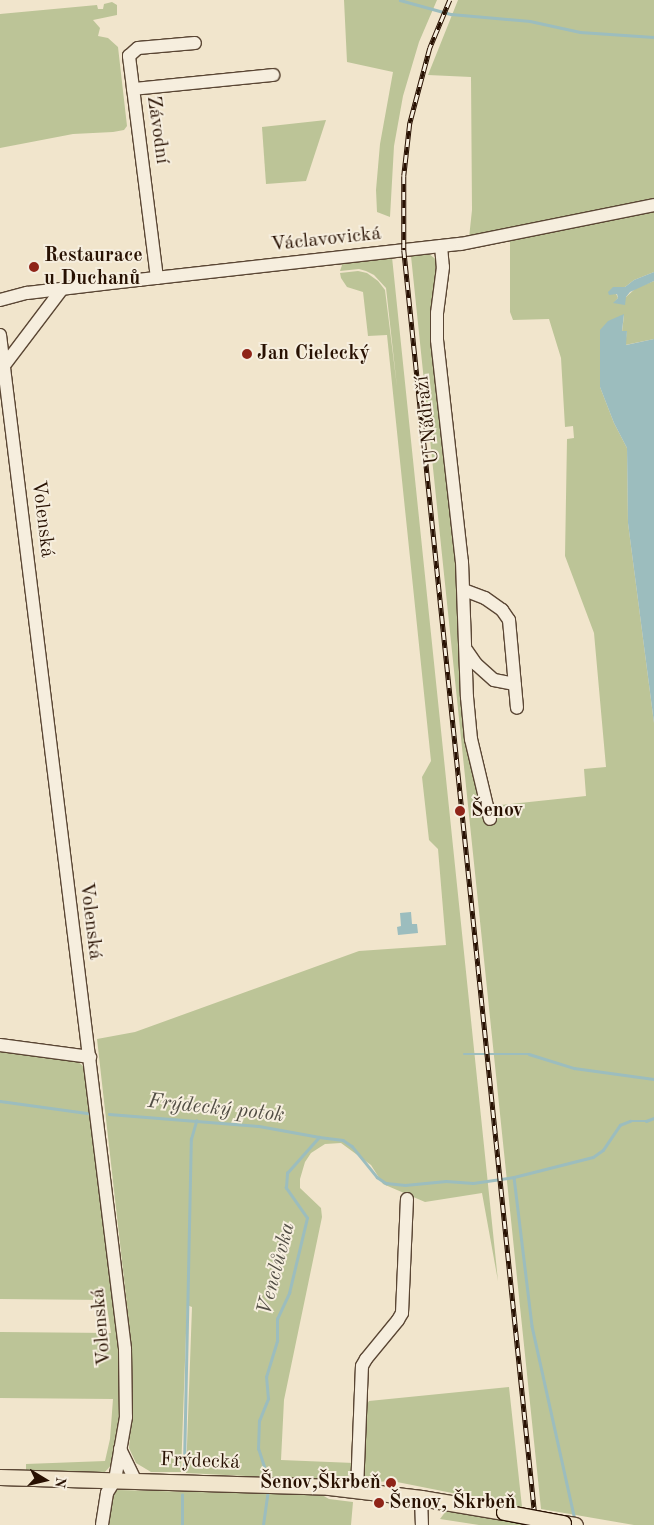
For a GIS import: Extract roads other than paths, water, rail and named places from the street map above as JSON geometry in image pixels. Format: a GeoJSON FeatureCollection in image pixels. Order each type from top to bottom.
{"type":"FeatureCollection","features":[{"type":"Feature","properties":{"kind":"main road","name":"Frýdecká"},"geometry":{"type":"LineString","coordinates":[[0,1477],[285,1485],[357,1490],[421,1498],[569,1524]]}},
{"type":"Feature","properties":{"kind":"street","name":"Závodní"},"geometry":{"type":"LineString","coordinates":[[157,278],[128,62],[129,56],[134,50],[196,42]]}},
{"type":"Feature","properties":{"kind":"street"},"geometry":{"type":"LineString","coordinates":[[133,89],[273,75]]}},
{"type":"Feature","properties":{"kind":"street","name":"Václavovická"},"geometry":{"type":"LineString","coordinates":[[0,300],[27,293],[441,246],[654,205]]}},
{"type":"Feature","properties":{"kind":"street","name":"U Nádraží"},"geometry":{"type":"LineString","coordinates":[[441,246],[442,267],[437,313],[438,340],[464,590],[467,697],[471,739],[490,819]]}},
{"type":"Feature","properties":{"kind":"street"},"geometry":{"type":"LineString","coordinates":[[4,367],[62,289]]}},
{"type":"Feature","properties":{"kind":"street","name":"Volenská"},"geometry":{"type":"LineString","coordinates":[[0,335],[72,932],[90,1057],[125,1349],[126,1418],[115,1480],[107,1493],[102,1525]]}},
{"type":"Feature","properties":{"kind":"street"},"geometry":{"type":"LineString","coordinates":[[464,590],[485,598],[502,610],[509,620],[517,708]]}},
{"type":"Feature","properties":{"kind":"street"},"geometry":{"type":"LineString","coordinates":[[467,651],[476,664],[494,680],[515,684]]}},
{"type":"Feature","properties":{"kind":"street"},"geometry":{"type":"LineString","coordinates":[[0,1045],[90,1057]]}},
{"type":"Feature","properties":{"kind":"street"},"geometry":{"type":"LineString","coordinates":[[357,1490],[362,1366],[402,1313],[408,1199]]}},
{"type":"Feature","properties":{"kind":"street"},"geometry":{"type":"LineString","coordinates":[[120,1449],[135,1480]]}},
{"type":"Feature","properties":{"kind":"street"},"geometry":{"type":"LineString","coordinates":[[421,1498],[422,1525]]}},
{"type":"Feature","properties":{"kind":"water"},"geometry":{"type":"Polygon","coordinates":[[[654,272],[654,281],[630,292],[626,297],[625,305],[613,303],[618,298],[617,294],[609,295],[608,292],[613,287],[625,287],[634,280],[654,272]]]}},
{"type":"Feature","properties":{"kind":"water"},"geometry":{"type":"Polygon","coordinates":[[[624,314],[622,331],[627,331],[626,345],[654,339],[654,723],[628,523],[627,448],[614,423],[600,387],[600,330],[608,321],[624,314]]]}},
{"type":"Feature","properties":{"kind":"water"},"geometry":{"type":"Polygon","coordinates":[[[411,912],[412,924],[417,924],[418,933],[398,935],[397,927],[401,926],[400,913],[411,912]]]}},
{"type":"Feature","properties":{"kind":"waterway"},"geometry":{"type":"LineString","coordinates":[[400,0],[451,14],[530,21],[580,32],[654,37]]}},
{"type":"Feature","properties":{"kind":"waterway"},"geometry":{"type":"LineString","coordinates":[[464,1054],[529,1054],[574,1068],[654,1079]]}},
{"type":"Feature","properties":{"kind":"waterway","name":"Frýdecký potok"},"geometry":{"type":"LineString","coordinates":[[0,1101],[88,1113]]}},
{"type":"Feature","properties":{"kind":"waterway","name":"Frýdecký potok"},"geometry":{"type":"LineString","coordinates":[[109,1114],[259,1126],[319,1137]]}},
{"type":"Feature","properties":{"kind":"waterway","name":"Venclůvka"},"geometry":{"type":"LineString","coordinates":[[268,1479],[258,1449],[259,1421],[268,1399],[266,1377],[277,1341],[277,1319],[289,1293],[307,1218],[286,1188],[287,1173],[319,1137],[343,1140],[352,1146],[377,1177],[386,1183],[405,1185],[446,1181],[473,1183],[514,1177],[593,1157],[603,1150],[620,1125],[630,1121],[646,1121],[654,1118]]}},
{"type":"Feature","properties":{"kind":"waterway"},"geometry":{"type":"LineString","coordinates":[[184,1465],[191,1139],[196,1121]]}},
{"type":"Feature","properties":{"kind":"waterway"},"geometry":{"type":"LineString","coordinates":[[514,1177],[532,1326],[575,1520]]}},
{"type":"Feature","properties":{"kind":"waterway","name":"Venclůvka"},"geometry":{"type":"LineString","coordinates":[[263,1525],[268,1489]]}},
{"type":"Feature","properties":{"kind":"waterway"},"geometry":{"type":"LineString","coordinates":[[182,1495],[182,1525]]}},
{"type":"Feature","properties":{"kind":"railway"},"geometry":{"type":"LineString","coordinates":[[450,0],[430,48],[410,123],[404,176],[404,250],[536,1525]]}},
{"type":"Feature","properties":{"kind":"place","name":"Restaurace u Duchanů"},"geometry":{"type":"Point","coordinates":[34,267]}},
{"type":"Feature","properties":{"kind":"place","name":"Jan Cielecký"},"geometry":{"type":"Point","coordinates":[247,354]}},
{"type":"Feature","properties":{"kind":"place","name":"Šenov"},"geometry":{"type":"Point","coordinates":[460,811]}},
{"type":"Feature","properties":{"kind":"place","name":"Šenov,Škrbeň"},"geometry":{"type":"Point","coordinates":[391,1483]}},
{"type":"Feature","properties":{"kind":"place","name":"Šenov, Škrbeň"},"geometry":{"type":"Point","coordinates":[379,1503]}}]}
